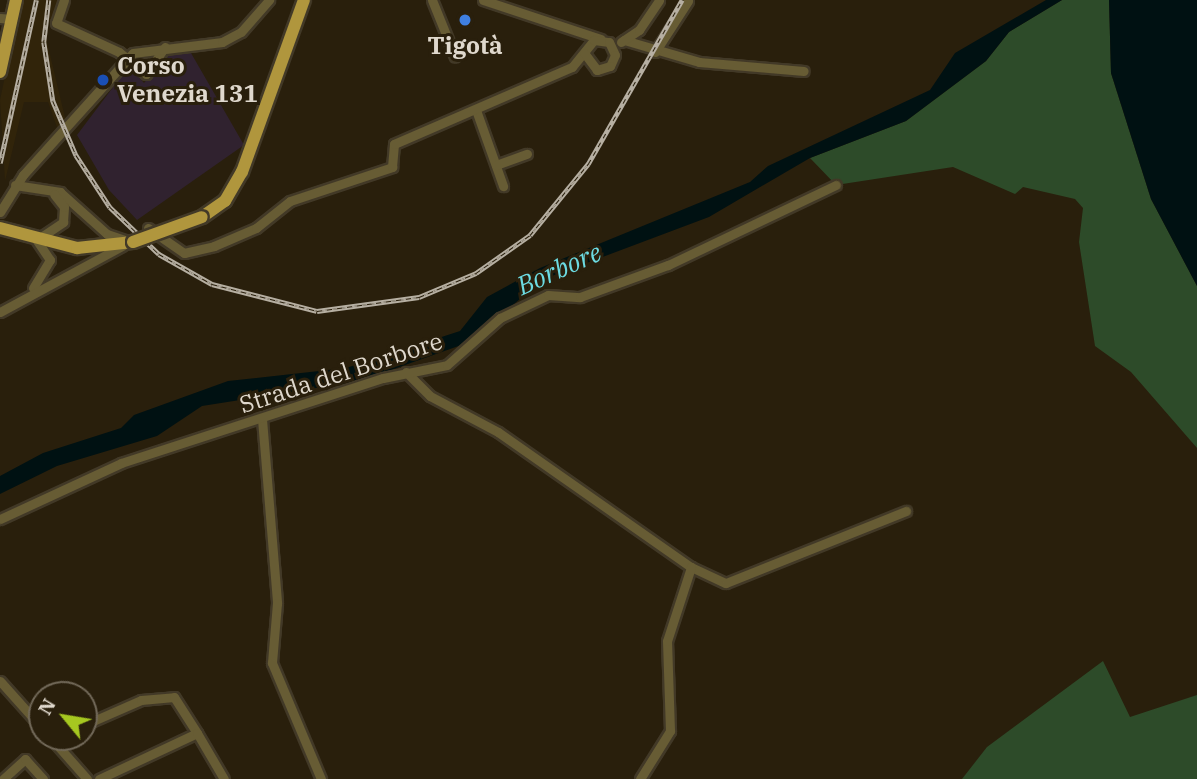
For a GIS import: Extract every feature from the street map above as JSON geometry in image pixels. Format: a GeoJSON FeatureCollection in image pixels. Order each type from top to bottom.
{"type":"FeatureCollection","features":[{"type":"Feature","properties":{"kind":"main road"},"geometry":{"type":"LineString","coordinates":[[0,72],[6,18],[16,0]]}},
{"type":"Feature","properties":{"kind":"main road"},"geometry":{"type":"LineString","coordinates":[[0,228],[34,238],[88,248],[133,242],[202,217],[225,201],[243,172],[304,0]]}},
{"type":"Feature","properties":{"kind":"street"},"geometry":{"type":"LineString","coordinates":[[64,0],[56,23],[127,58],[146,74],[165,47]]}},
{"type":"Feature","properties":{"kind":"street"},"geometry":{"type":"LineString","coordinates":[[0,212],[15,185],[127,58],[165,47],[231,38],[269,0]]}},
{"type":"Feature","properties":{"kind":"street"},"geometry":{"type":"LineString","coordinates":[[432,0],[455,57]]}},
{"type":"Feature","properties":{"kind":"street"},"geometry":{"type":"LineString","coordinates":[[483,0],[580,33],[604,40],[624,41],[655,52],[804,71]]}},
{"type":"Feature","properties":{"kind":"street"},"geometry":{"type":"LineString","coordinates":[[148,228],[184,253],[200,251],[256,228],[290,201],[334,190],[392,167],[394,144],[572,67],[606,68],[657,1]]}},
{"type":"Feature","properties":{"kind":"street"},"geometry":{"type":"LineString","coordinates":[[655,52],[688,1]]}},
{"type":"Feature","properties":{"kind":"street"},"geometry":{"type":"LineString","coordinates":[[580,33],[593,68]]}},
{"type":"Feature","properties":{"kind":"street"},"geometry":{"type":"LineString","coordinates":[[572,67],[585,50],[604,40]]}},
{"type":"Feature","properties":{"kind":"street"},"geometry":{"type":"LineString","coordinates":[[604,40],[614,58]]}},
{"type":"Feature","properties":{"kind":"street"},"geometry":{"type":"LineString","coordinates":[[476,110],[503,186]]}},
{"type":"Feature","properties":{"kind":"street"},"geometry":{"type":"LineString","coordinates":[[496,165],[527,154]]}},
{"type":"Feature","properties":{"kind":"street"},"geometry":{"type":"LineString","coordinates":[[15,185],[47,188],[113,238],[133,242]]}},
{"type":"Feature","properties":{"kind":"street","name":"Strada del Borbore"},"geometry":{"type":"LineString","coordinates":[[0,519],[121,463],[406,372],[447,365],[500,318],[548,295],[580,297],[667,265],[836,185]]}},
{"type":"Feature","properties":{"kind":"street"},"geometry":{"type":"LineString","coordinates":[[25,296],[49,266],[34,238],[62,222],[64,207],[47,188]]}},
{"type":"Feature","properties":{"kind":"street"},"geometry":{"type":"LineString","coordinates":[[0,312],[25,296],[133,242]]}},
{"type":"Feature","properties":{"kind":"street"},"geometry":{"type":"LineString","coordinates":[[406,372],[430,396],[498,432],[691,567],[726,583],[906,511]]}},
{"type":"Feature","properties":{"kind":"street"},"geometry":{"type":"LineString","coordinates":[[262,419],[277,603],[272,663],[321,779]]}},
{"type":"Feature","properties":{"kind":"street"},"geometry":{"type":"LineString","coordinates":[[640,779],[670,731],[667,641],[691,567]]}},
{"type":"Feature","properties":{"kind":"street"},"geometry":{"type":"LineString","coordinates":[[0,681],[28,713]]}},
{"type":"Feature","properties":{"kind":"street"},"geometry":{"type":"LineString","coordinates":[[98,719],[141,700],[174,697],[224,779]]}},
{"type":"Feature","properties":{"kind":"street"},"geometry":{"type":"LineString","coordinates":[[99,779],[197,733]]}},
{"type":"Feature","properties":{"kind":"street"},"geometry":{"type":"LineString","coordinates":[[63,751],[87,779]]}},
{"type":"Feature","properties":{"kind":"street"},"geometry":{"type":"LineString","coordinates":[[2,779],[25,759],[43,779]]}},
{"type":"Feature","properties":{"kind":"shaded area"},"geometry":{"type":"Polygon","coordinates":[[[21,0],[61,0],[55,20],[48,20],[47,42],[67,126],[59,133],[48,102],[24,102],[5,181],[0,100],[21,0]]]}},
{"type":"Feature","properties":{"kind":"shaded area"},"geometry":{"type":"Polygon","coordinates":[[[169,53],[191,53],[244,145],[137,220],[109,190],[77,135],[129,66],[144,83],[169,53]]]}},
{"type":"Feature","properties":{"kind":"green space"},"geometry":{"type":"Polygon","coordinates":[[[1062,0],[1109,0],[1111,73],[1151,199],[1197,286],[1197,448],[1131,372],[1095,346],[1079,242],[1083,208],[1075,199],[1023,187],[1015,194],[953,167],[836,185],[810,158],[906,121],[986,61],[1009,32],[1062,0]]]}},
{"type":"Feature","properties":{"kind":"green space"},"geometry":{"type":"Polygon","coordinates":[[[1103,661],[1130,717],[1197,695],[1197,779],[962,779],[987,747],[1103,661]]]}},
{"type":"Feature","properties":{"kind":"water","name":"Borbore"},"geometry":{"type":"Polygon","coordinates":[[[1046,0],[1062,0],[1009,32],[986,61],[906,121],[810,158],[709,217],[544,279],[467,343],[360,381],[202,406],[157,436],[57,466],[0,494],[0,476],[43,453],[121,428],[134,415],[228,381],[346,368],[460,331],[487,297],[540,268],[750,182],[768,166],[930,90],[955,53],[1046,0]]]}},
{"type":"Feature","properties":{"kind":"water"},"geometry":{"type":"Polygon","coordinates":[[[1109,0],[1197,0],[1197,286],[1151,199],[1111,73],[1109,0]]]}},
{"type":"Feature","properties":{"kind":"railway"},"geometry":{"type":"LineString","coordinates":[[0,163],[36,0]]}},
{"type":"Feature","properties":{"kind":"railway"},"geometry":{"type":"LineString","coordinates":[[49,0],[44,42],[53,101],[76,155],[110,207],[159,254],[212,284],[317,311],[419,297],[476,273],[530,235],[588,164],[682,0]]}},
{"type":"Feature","properties":{"kind":"place","name":"Tigotà"},"geometry":{"type":"Point","coordinates":[465,20]}},
{"type":"Feature","properties":{"kind":"place","name":"Corso Venezia 131"},"geometry":{"type":"Point","coordinates":[103,80]}}]}
